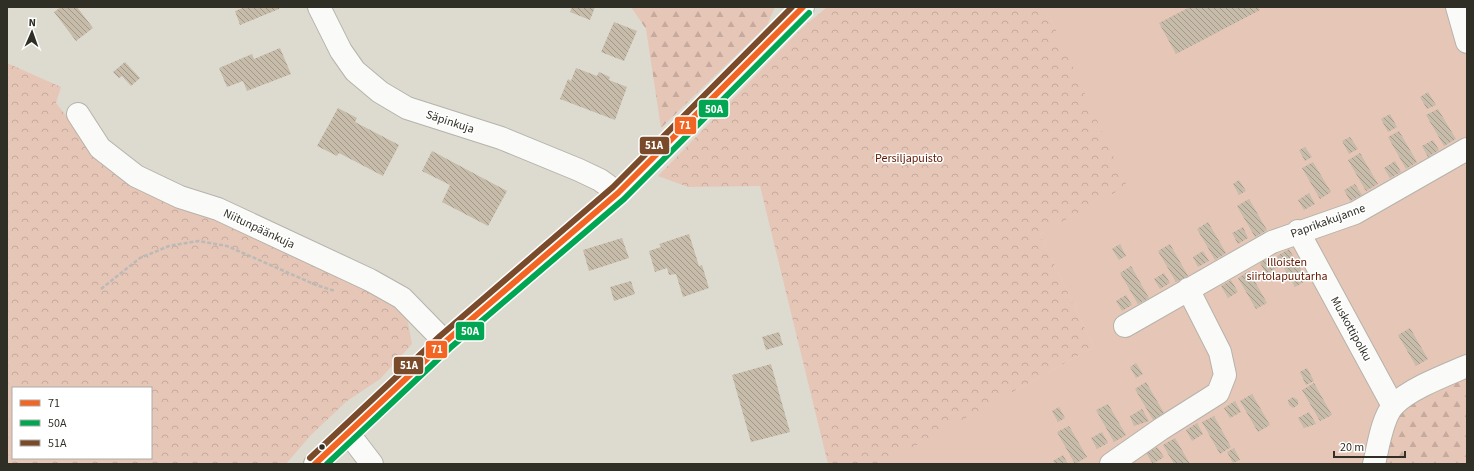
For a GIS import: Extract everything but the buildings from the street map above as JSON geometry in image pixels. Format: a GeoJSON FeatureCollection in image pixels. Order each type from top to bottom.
{"type":"FeatureCollection","features":[{"type":"Feature","properties":{"kind":"street","name":"Säpinkuja"},"geometry":{"type":"LineString","coordinates":[[319,7],[341,51],[355,71],[380,92],[407,108],[501,138],[579,170],[600,180],[618,193]]}},
{"type":"Feature","properties":{"kind":"street"},"geometry":{"type":"LineString","coordinates":[[315,464],[349,434],[445,342],[618,193],[803,7]]}},
{"type":"Feature","properties":{"kind":"street"},"geometry":{"type":"LineString","coordinates":[[1457,7],[1465,33]]}},
{"type":"Feature","properties":{"kind":"street","name":"Niitunpäänkuja"},"geometry":{"type":"LineString","coordinates":[[78,114],[100,148],[136,176],[180,198],[218,209],[370,280],[402,298],[445,342]]}},
{"type":"Feature","properties":{"kind":"street","name":"Paprikakujanne"},"geometry":{"type":"LineString","coordinates":[[1125,326],[1272,242],[1298,231],[1356,213],[1467,149]]}},
{"type":"Feature","properties":{"kind":"street","name":"Muskottipolku"},"geometry":{"type":"LineString","coordinates":[[1298,231],[1393,406]]}},
{"type":"Feature","properties":{"kind":"street"},"geometry":{"type":"LineString","coordinates":[[1111,464],[1161,429],[1218,393],[1225,375],[1220,352],[1188,289]]}},
{"type":"Feature","properties":{"kind":"street"},"geometry":{"type":"LineString","coordinates":[[1374,464],[1385,422],[1393,406],[1423,385],[1467,366]]}},
{"type":"Feature","properties":{"kind":"street"},"geometry":{"type":"LineString","coordinates":[[349,434],[372,464]]}},
{"type":"Feature","properties":{"kind":"path"},"geometry":{"type":"LineString","coordinates":[[101,288],[140,258],[169,246],[198,241],[227,246],[316,285],[338,292]]}},
{"type":"Feature","properties":{"kind":"green space"},"geometry":{"type":"Polygon","coordinates":[[[631,7],[775,7],[767,25],[661,128],[646,29],[631,7]]]}},
{"type":"Feature","properties":{"kind":"green space","name":"Persiljapuisto"},"geometry":{"type":"Polygon","coordinates":[[[827,7],[1043,7],[1051,19],[1128,186],[1040,234],[1094,347],[887,462],[888,464],[828,464],[760,186],[688,187],[658,176],[802,28],[827,7]]]}},
{"type":"Feature","properties":{"kind":"green space","name":"Illoisten siirtolapuutarha"},"geometry":{"type":"Polygon","coordinates":[[[1043,7],[1467,7],[1467,371],[1402,408],[1396,420],[1386,464],[888,464],[886,462],[1094,347],[1040,234],[1127,186],[1051,19],[1043,7]]]}},
{"type":"Feature","properties":{"kind":"green space"},"geometry":{"type":"Polygon","coordinates":[[[7,63],[61,87],[56,103],[96,153],[215,215],[367,286],[406,312],[412,344],[380,379],[347,401],[310,436],[286,464],[7,464],[7,63]]]}},
{"type":"Feature","properties":{"kind":"green space"},"geometry":{"type":"Polygon","coordinates":[[[1467,371],[1467,464],[1386,464],[1396,420],[1402,408],[1467,371]]]}},
{"type":"Feature","properties":{"kind":"transit line","name":"51A"},"geometry":{"type":"LineString","coordinates":[[310,458],[440,336],[613,187],[792,7]]}},
{"type":"Feature","properties":{"kind":"transit line","name":"71"},"geometry":{"type":"LineString","coordinates":[[315,464],[445,342],[618,193],[803,7]]}},
{"type":"Feature","properties":{"kind":"transit line","name":"50A"},"geometry":{"type":"LineString","coordinates":[[327,464],[450,348],[624,199],[809,13]]}}]}
